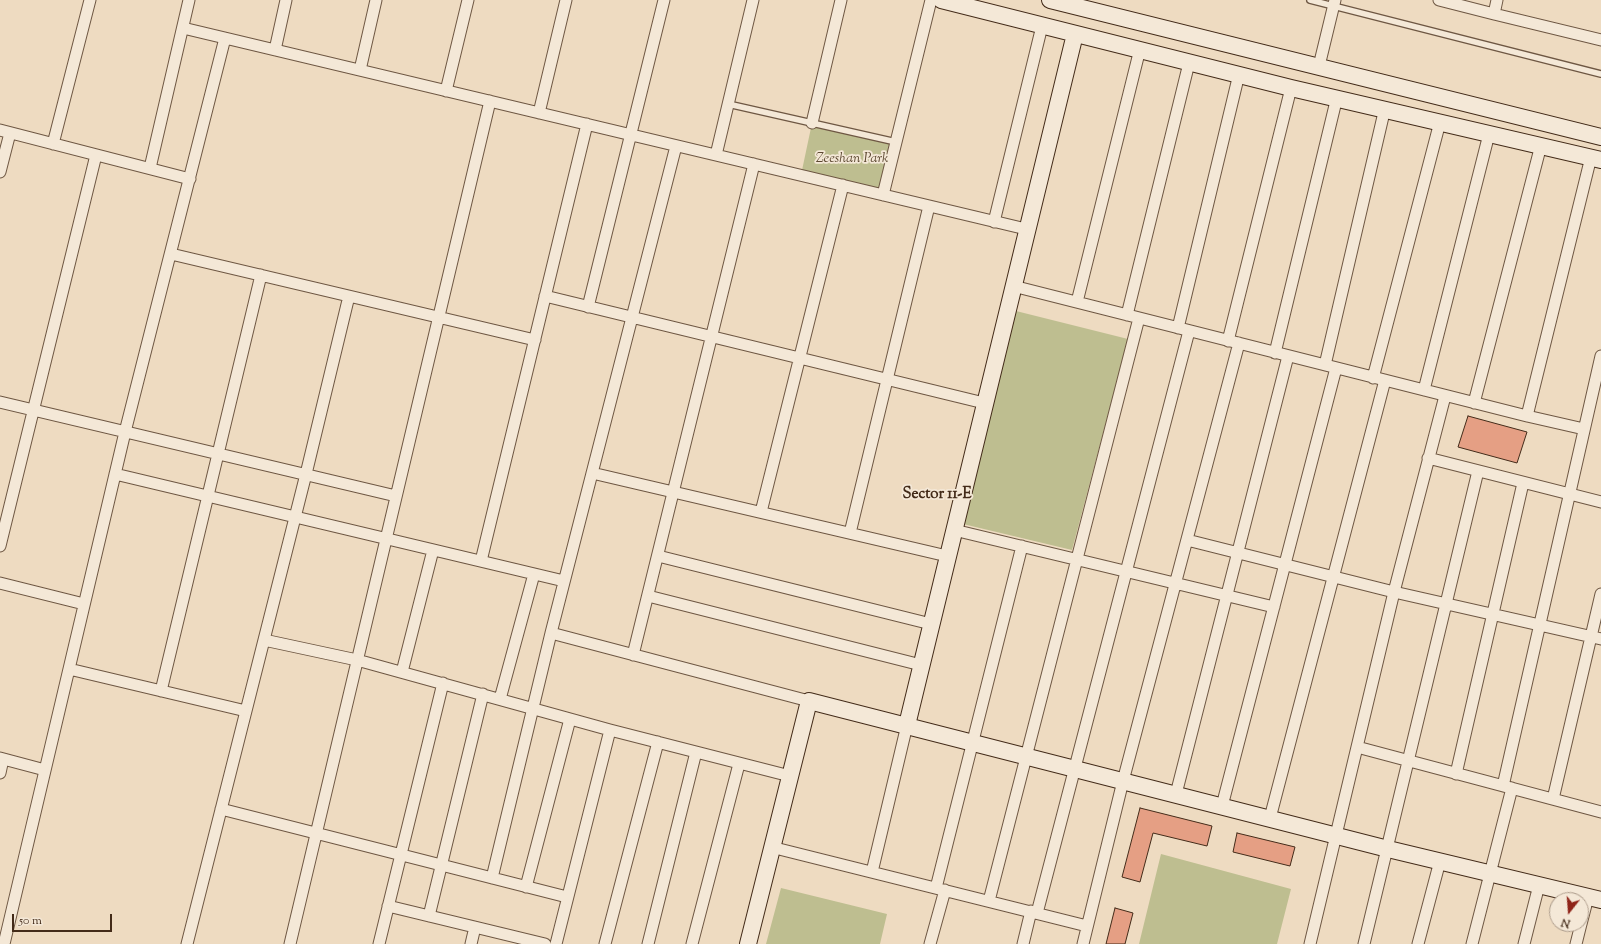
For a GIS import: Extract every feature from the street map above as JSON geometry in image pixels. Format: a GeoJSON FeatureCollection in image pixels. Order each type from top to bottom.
{"type":"FeatureCollection","features":[{"type":"Feature","properties":{"kind":"street"},"geometry":{"type":"LineString","coordinates":[[53,144],[90,0]]}},
{"type":"Feature","properties":{"kind":"street"},"geometry":{"type":"LineString","coordinates":[[150,168],[189,0]]}},
{"type":"Feature","properties":{"kind":"street"},"geometry":{"type":"LineString","coordinates":[[275,50],[286,0]]}},
{"type":"Feature","properties":{"kind":"street"},"geometry":{"type":"LineString","coordinates":[[360,70],[376,0]]}},
{"type":"Feature","properties":{"kind":"street"},"geometry":{"type":"LineString","coordinates":[[446,91],[468,0]]}},
{"type":"Feature","properties":{"kind":"street"},"geometry":{"type":"LineString","coordinates":[[539,113],[566,0]]}},
{"type":"Feature","properties":{"kind":"street"},"geometry":{"type":"LineString","coordinates":[[588,307],[632,135],[664,0]]}},
{"type":"Feature","properties":{"kind":"street"},"geometry":{"type":"LineString","coordinates":[[716,155],[754,0]]}},
{"type":"Feature","properties":{"kind":"street"},"geometry":{"type":"LineString","coordinates":[[812,123],[841,0]]}},
{"type":"Feature","properties":{"kind":"street"},"geometry":{"type":"LineString","coordinates":[[883,195],[931,0]]}},
{"type":"Feature","properties":{"kind":"street"},"geometry":{"type":"LineString","coordinates":[[941,0],[1291,88],[1385,108],[1489,134],[1596,158],[1527,416]]}},
{"type":"Feature","properties":{"kind":"street"},"geometry":{"type":"LineString","coordinates":[[1050,0],[1601,137]]}},
{"type":"Feature","properties":{"kind":"street"},"geometry":{"type":"LineString","coordinates":[[1439,0],[1601,40]]}},
{"type":"Feature","properties":{"kind":"street"},"geometry":{"type":"LineString","coordinates":[[1494,14],[1497,0]]}},
{"type":"Feature","properties":{"kind":"street"},"geometry":{"type":"LineString","coordinates":[[1319,66],[1334,3]]}},
{"type":"Feature","properties":{"kind":"street"},"geometry":{"type":"LineString","coordinates":[[994,222],[1042,26]]}},
{"type":"Feature","properties":{"kind":"street"},"geometry":{"type":"LineString","coordinates":[[182,28],[1026,229]]}},
{"type":"Feature","properties":{"kind":"street"},"geometry":{"type":"LineString","coordinates":[[872,872],[1026,229],[1075,34]]}},
{"type":"Feature","properties":{"kind":"street"},"geometry":{"type":"LineString","coordinates":[[4,944],[125,432],[225,38]]}},
{"type":"Feature","properties":{"kind":"street"},"geometry":{"type":"LineString","coordinates":[[1077,302],[1140,49]]}},
{"type":"Feature","properties":{"kind":"street"},"geometry":{"type":"LineString","coordinates":[[1127,315],[1189,63]]}},
{"type":"Feature","properties":{"kind":"street"},"geometry":{"type":"LineString","coordinates":[[1178,328],[1240,74]]}},
{"type":"Feature","properties":{"kind":"street"},"geometry":{"type":"LineString","coordinates":[[1083,944],[1187,540],[1291,88]]}},
{"type":"Feature","properties":{"kind":"street"},"geometry":{"type":"LineString","coordinates":[[1275,352],[1337,97]]}},
{"type":"Feature","properties":{"kind":"street"},"geometry":{"type":"LineString","coordinates":[[290,944],[490,101]]}},
{"type":"Feature","properties":{"kind":"street"},"geometry":{"type":"LineString","coordinates":[[1325,365],[1385,108]]}},
{"type":"Feature","properties":{"kind":"street"},"geometry":{"type":"LineString","coordinates":[[1373,378],[1440,122]]}},
{"type":"Feature","properties":{"kind":"street"},"geometry":{"type":"LineString","coordinates":[[482,561],[587,124]]}},
{"type":"Feature","properties":{"kind":"street"},"geometry":{"type":"LineString","coordinates":[[0,172],[5,132],[190,179]]}},
{"type":"Feature","properties":{"kind":"street"},"geometry":{"type":"LineString","coordinates":[[1424,390],[1489,134]]}},
{"type":"Feature","properties":{"kind":"street"},"geometry":{"type":"LineString","coordinates":[[1474,403],[1541,145]]}},
{"type":"Feature","properties":{"kind":"street"},"geometry":{"type":"LineString","coordinates":[[492,878],[564,581],[676,146]]}},
{"type":"Feature","properties":{"kind":"street"},"geometry":{"type":"LineString","coordinates":[[0,546],[32,410],[96,155]]}},
{"type":"Feature","properties":{"kind":"street"},"geometry":{"type":"LineString","coordinates":[[633,655],[713,336],[754,164]]}},
{"type":"Feature","properties":{"kind":"street"},"geometry":{"type":"LineString","coordinates":[[761,512],[843,185]]}},
{"type":"Feature","properties":{"kind":"street"},"geometry":{"type":"LineString","coordinates":[[850,533],[929,206]]}},
{"type":"Feature","properties":{"kind":"street"},"geometry":{"type":"LineString","coordinates":[[171,254],[535,340]]}},
{"type":"Feature","properties":{"kind":"street"},"geometry":{"type":"LineString","coordinates":[[161,691],[261,275]]}},
{"type":"Feature","properties":{"kind":"street"},"geometry":{"type":"LineString","coordinates":[[1013,286],[1444,396],[1584,429]]}},
{"type":"Feature","properties":{"kind":"street"},"geometry":{"type":"LineString","coordinates":[[187,944],[306,474],[349,296]]}},
{"type":"Feature","properties":{"kind":"street"},"geometry":{"type":"LineString","coordinates":[[545,296],[632,318],[713,336],[984,404]]}},
{"type":"Feature","properties":{"kind":"street"},"geometry":{"type":"LineString","coordinates":[[989,901],[1139,318]]}},
{"type":"Feature","properties":{"kind":"street"},"geometry":{"type":"LineString","coordinates":[[1023,944],[1034,912],[1075,768],[1189,331]]}},
{"type":"Feature","properties":{"kind":"street"},"geometry":{"type":"LineString","coordinates":[[1176,794],[1288,356]]}},
{"type":"Feature","properties":{"kind":"street"},"geometry":{"type":"LineString","coordinates":[[1472,944],[1490,873],[1540,626],[1571,495],[1584,429],[1601,356]]}},
{"type":"Feature","properties":{"kind":"street"},"geometry":{"type":"LineString","coordinates":[[1222,806],[1336,368]]}},
{"type":"Feature","properties":{"kind":"street"},"geometry":{"type":"LineString","coordinates":[[1270,818],[1385,380]]}},
{"type":"Feature","properties":{"kind":"street"},"geometry":{"type":"LineString","coordinates":[[1310,944],[1394,592],[1444,396]]}},
{"type":"Feature","properties":{"kind":"street"},"geometry":{"type":"LineString","coordinates":[[0,402],[396,496]]}},
{"type":"Feature","properties":{"kind":"street"},"geometry":{"type":"LineString","coordinates":[[1428,458],[1601,502]]}},
{"type":"Feature","properties":{"kind":"street"},"geometry":{"type":"LineString","coordinates":[[1364,944],[1388,850],[1478,471]]}},
{"type":"Feature","properties":{"kind":"street"},"geometry":{"type":"LineString","coordinates":[[592,473],[947,556]]}},
{"type":"Feature","properties":{"kind":"street"},"geometry":{"type":"LineString","coordinates":[[115,474],[564,581]]}},
{"type":"Feature","properties":{"kind":"street"},"geometry":{"type":"LineString","coordinates":[[1456,774],[1522,482]]}},
{"type":"Feature","properties":{"kind":"street"},"geometry":{"type":"LineString","coordinates":[[954,530],[1274,607]]}},
{"type":"Feature","properties":{"kind":"street"},"geometry":{"type":"LineString","coordinates":[[1187,540],[1394,592],[1596,638]]}},
{"type":"Feature","properties":{"kind":"street"},"geometry":{"type":"LineString","coordinates":[[930,944],[940,889],[972,741],[1022,546]]}},
{"type":"Feature","properties":{"kind":"street"},"geometry":{"type":"LineString","coordinates":[[402,672],[434,550]]}},
{"type":"Feature","properties":{"kind":"street"},"geometry":{"type":"LineString","coordinates":[[658,556],[931,624]]}},
{"type":"Feature","properties":{"kind":"street"},"geometry":{"type":"LineString","coordinates":[[500,699],[534,574]]}},
{"type":"Feature","properties":{"kind":"street"},"geometry":{"type":"LineString","coordinates":[[0,583],[84,604]]}},
{"type":"Feature","properties":{"kind":"street"},"geometry":{"type":"LineString","coordinates":[[1553,799],[1596,638],[1601,594]]}},
{"type":"Feature","properties":{"kind":"street"},"geometry":{"type":"LineString","coordinates":[[648,596],[921,665]]}},
{"type":"Feature","properties":{"kind":"street"},"geometry":{"type":"LineString","coordinates":[[551,633],[1270,818],[1388,850],[1594,898],[1589,908]]}},
{"type":"Feature","properties":{"kind":"street"},"geometry":{"type":"LineString","coordinates":[[264,640],[357,660],[610,730],[790,776]]}},
{"type":"Feature","properties":{"kind":"street"},"geometry":{"type":"LineString","coordinates":[[69,669],[246,711]]}},
{"type":"Feature","properties":{"kind":"street"},"geometry":{"type":"LineString","coordinates":[[379,944],[443,683]]}},
{"type":"Feature","properties":{"kind":"street"},"geometry":{"type":"LineString","coordinates":[[429,916],[483,694]]}},
{"type":"Feature","properties":{"kind":"street"},"geometry":{"type":"LineString","coordinates":[[748,944],[809,700]]}},
{"type":"Feature","properties":{"kind":"street"},"geometry":{"type":"LineString","coordinates":[[526,887],[570,719]]}},
{"type":"Feature","properties":{"kind":"street"},"geometry":{"type":"LineString","coordinates":[[556,944],[610,730]]}},
{"type":"Feature","properties":{"kind":"street"},"geometry":{"type":"LineString","coordinates":[[605,944],[658,742]]}},
{"type":"Feature","properties":{"kind":"street"},"geometry":{"type":"LineString","coordinates":[[1357,748],[1601,812]]}},
{"type":"Feature","properties":{"kind":"street"},"geometry":{"type":"LineString","coordinates":[[648,944],[696,752]]}},
{"type":"Feature","properties":{"kind":"street"},"geometry":{"type":"LineString","coordinates":[[0,773],[2,759],[45,770]]}},
{"type":"Feature","properties":{"kind":"street"},"geometry":{"type":"LineString","coordinates":[[692,944],[739,764]]}},
{"type":"Feature","properties":{"kind":"street"},"geometry":{"type":"LineString","coordinates":[[221,809],[567,897]]}},
{"type":"Feature","properties":{"kind":"street"},"geometry":{"type":"LineString","coordinates":[[772,847],[1087,926]]}},
{"type":"Feature","properties":{"kind":"street"},"geometry":{"type":"LineString","coordinates":[[1418,944],[1440,861]]}},
{"type":"Feature","properties":{"kind":"street"},"geometry":{"type":"LineString","coordinates":[[1524,944],[1539,885]]}},
{"type":"Feature","properties":{"kind":"street"},"geometry":{"type":"LineString","coordinates":[[388,906],[545,944]]}},
{"type":"Feature","properties":{"kind":"street"},"geometry":{"type":"LineString","coordinates":[[471,944],[475,927]]}},
{"type":"Feature","properties":{"kind":"street"},"geometry":{"type":"LineString","coordinates":[[1576,944],[1579,932]]}},
{"type":"Feature","properties":{"kind":"lane"},"geometry":{"type":"LineString","coordinates":[[1310,0],[1334,3],[1601,74]]}},
{"type":"Feature","properties":{"kind":"lane"},"geometry":{"type":"LineString","coordinates":[[728,104],[896,142]]}},
{"type":"Feature","properties":{"kind":"green space","name":"Zeeshan Park"},"geometry":{"type":"Polygon","coordinates":[[[812,123],[896,142],[883,195],[801,175],[812,123]]]}},
{"type":"Feature","properties":{"kind":"green space"},"geometry":{"type":"Polygon","coordinates":[[[1016,311],[1128,339],[1072,550],[963,524],[1016,311]]]}},
{"type":"Feature","properties":{"kind":"green space"},"geometry":{"type":"Polygon","coordinates":[[[1161,854],[1291,889],[1277,944],[1139,944],[1161,854]]]}},
{"type":"Feature","properties":{"kind":"green space"},"geometry":{"type":"Polygon","coordinates":[[[781,888],[887,914],[880,944],[766,944],[781,888]]]}},
{"type":"Feature","properties":{"kind":"building"},"geometry":{"type":"Polygon","coordinates":[[[1468,416],[1527,432],[1517,463],[1458,447],[1468,416]]]}},
{"type":"Feature","properties":{"kind":"building"},"geometry":{"type":"Polygon","coordinates":[[[1140,808],[1212,826],[1207,846],[1153,833],[1140,882],[1122,877],[1140,808]]]}},
{"type":"Feature","properties":{"kind":"building"},"geometry":{"type":"Polygon","coordinates":[[[1237,833],[1295,847],[1290,866],[1233,852],[1237,833]]]}},
{"type":"Feature","properties":{"kind":"building"},"geometry":{"type":"Polygon","coordinates":[[[1115,908],[1133,913],[1125,944],[1106,944],[1115,908]]]}},
{"type":"Feature","properties":{"kind":"district","name":"Sector 11-E"},"geometry":{"type":"Point","coordinates":[937,495]}}]}
